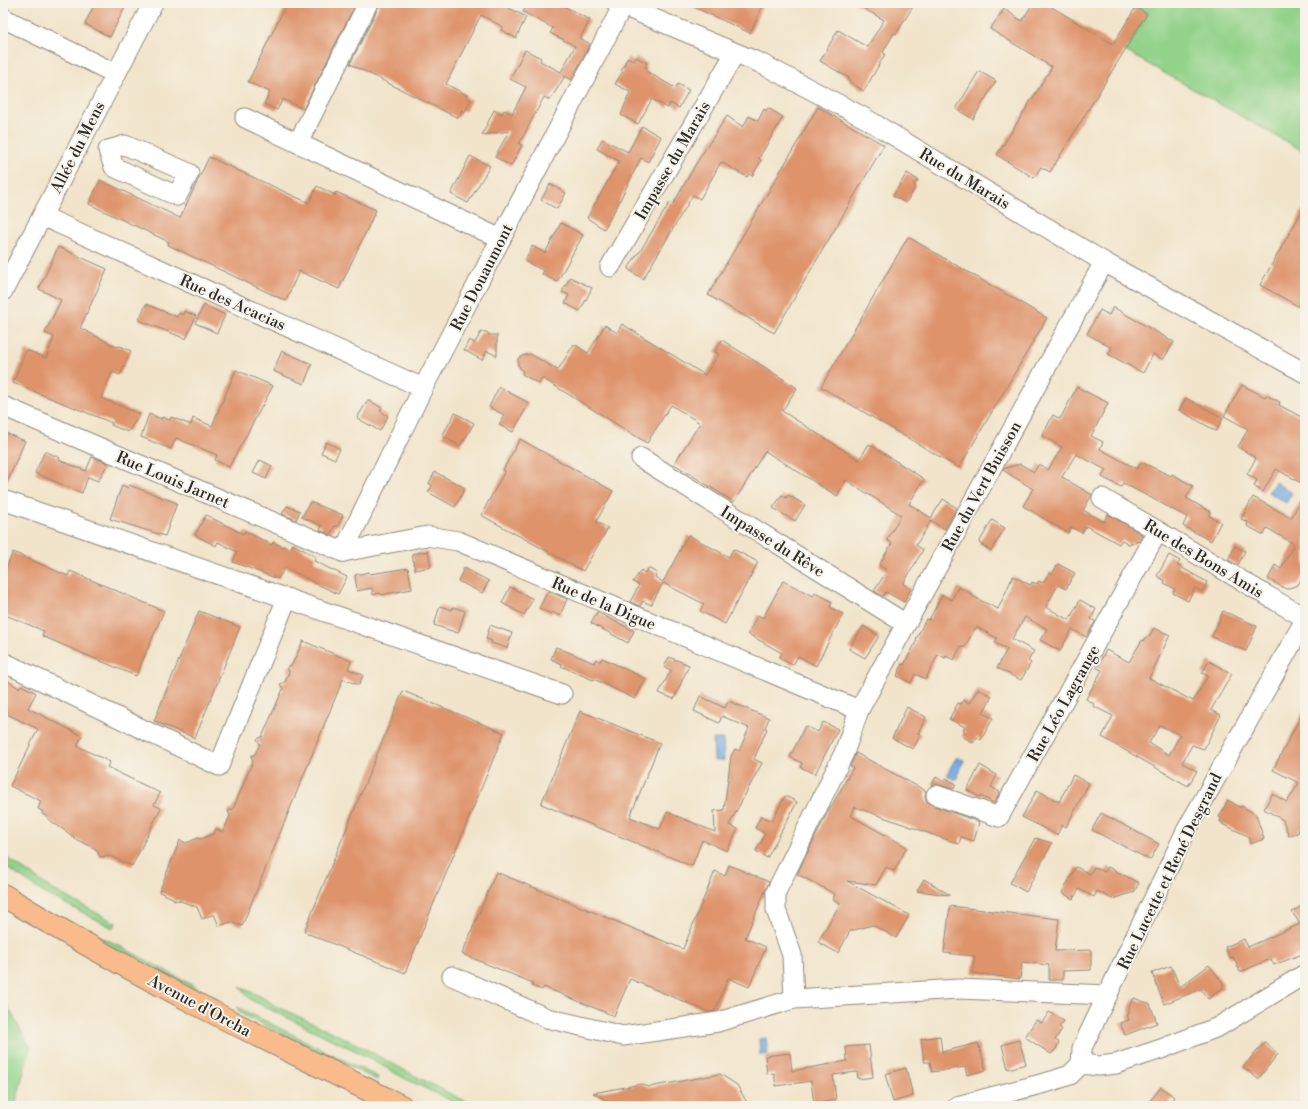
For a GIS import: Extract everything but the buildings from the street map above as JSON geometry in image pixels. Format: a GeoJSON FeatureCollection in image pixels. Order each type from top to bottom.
{"type":"FeatureCollection","features":[{"type":"Feature","properties":{"kind":"main road","name":"Avenue d'Orcha"},"geometry":{"type":"LineString","coordinates":[[3,895],[58,929],[229,1021],[401,1106]]}},
{"type":"Feature","properties":{"kind":"street","name":"Allée du Mens"},"geometry":{"type":"LineString","coordinates":[[3,291],[153,3]]}},
{"type":"Feature","properties":{"kind":"street"},"geometry":{"type":"LineString","coordinates":[[298,143],[368,3]]}},
{"type":"Feature","properties":{"kind":"street","name":"Rue du Marais"},"geometry":{"type":"LineString","coordinates":[[620,4],[760,63],[863,117],[1104,262],[1305,373]]}},
{"type":"Feature","properties":{"kind":"street","name":"Rue Douaumont"},"geometry":{"type":"LineString","coordinates":[[342,552],[423,388],[501,239],[620,4]]}},
{"type":"Feature","properties":{"kind":"street"},"geometry":{"type":"LineString","coordinates":[[3,18],[116,74]]}},
{"type":"Feature","properties":{"kind":"street","name":"Impasse du Marais"},"geometry":{"type":"LineString","coordinates":[[610,267],[735,53]]}},
{"type":"Feature","properties":{"kind":"street"},"geometry":{"type":"LineString","coordinates":[[245,118],[501,239]]}},
{"type":"Feature","properties":{"kind":"street"},"geometry":{"type":"LineString","coordinates":[[82,137],[108,150]]}},
{"type":"Feature","properties":{"kind":"street","name":"Rue des Acacias"},"geometry":{"type":"LineString","coordinates":[[42,216],[423,388]]}},
{"type":"Feature","properties":{"kind":"street","name":"Rue du Vert Buisson"},"geometry":{"type":"LineString","coordinates":[[794,998],[792,955],[776,910],[776,892],[844,753],[859,710],[1104,262]]}},
{"type":"Feature","properties":{"kind":"street","name":"Rue Louis Jarnet"},"geometry":{"type":"LineString","coordinates":[[3,406],[342,552]]}},
{"type":"Feature","properties":{"kind":"street","name":"Impasse du Rêve"},"geometry":{"type":"LineString","coordinates":[[640,458],[906,624]]}},
{"type":"Feature","properties":{"kind":"street","name":"Rue des Bons Amis"},"geometry":{"type":"LineString","coordinates":[[1102,498],[1305,619]]}},
{"type":"Feature","properties":{"kind":"street"},"geometry":{"type":"LineString","coordinates":[[3,500],[562,694]]}},
{"type":"Feature","properties":{"kind":"street","name":"Rue Léo Lagrange"},"geometry":{"type":"LineString","coordinates":[[936,795],[999,817],[1158,531]]}},
{"type":"Feature","properties":{"kind":"street","name":"Rue de la Digue"},"geometry":{"type":"LineString","coordinates":[[342,552],[427,536],[458,541],[859,710]]}},
{"type":"Feature","properties":{"kind":"street"},"geometry":{"type":"LineString","coordinates":[[3,662],[219,766],[287,598]]}},
{"type":"Feature","properties":{"kind":"street","name":"Rue Lucette et René Desgrand"},"geometry":{"type":"LineString","coordinates":[[1081,1064],[1082,1048],[1186,831],[1305,619]]}},
{"type":"Feature","properties":{"kind":"street"},"geometry":{"type":"LineString","coordinates":[[957,1106],[1070,1075],[1081,1064],[1099,1066],[1116,1064],[1161,1049],[1218,1026],[1305,974]]}},
{"type":"Feature","properties":{"kind":"street"},"geometry":{"type":"LineString","coordinates":[[452,976],[547,1018],[623,1036],[718,1022],[794,998],[958,989],[1108,995]]}},
{"type":"Feature","properties":{"kind":"green space"},"geometry":{"type":"Polygon","coordinates":[[[1128,3],[1305,3],[1305,152],[1125,51],[1147,14],[1128,3]]]}},
{"type":"Feature","properties":{"kind":"green space"},"geometry":{"type":"Polygon","coordinates":[[[3,855],[53,890],[116,923],[113,928],[44,893],[3,865],[3,855]]]}},
{"type":"Feature","properties":{"kind":"green space"},"geometry":{"type":"Polygon","coordinates":[[[62,919],[120,946],[218,999],[215,1001],[60,922],[62,919]]]}},
{"type":"Feature","properties":{"kind":"green space"},"geometry":{"type":"Polygon","coordinates":[[[240,987],[260,996],[276,1006],[349,1040],[475,1106],[462,1106],[406,1079],[356,1051],[251,1000],[240,987]]]}},
{"type":"Feature","properties":{"kind":"green space"},"geometry":{"type":"Polygon","coordinates":[[[3,998],[30,1047],[15,1106],[3,1106],[3,998]]]}},
{"type":"Feature","properties":{"kind":"green space"},"geometry":{"type":"Polygon","coordinates":[[[237,1007],[378,1077],[377,1080],[243,1015],[237,1007]]]}},
{"type":"Feature","properties":{"kind":"water"},"geometry":{"type":"Polygon","coordinates":[[[1275,482],[1292,493],[1286,503],[1268,492],[1275,482]]]}},
{"type":"Feature","properties":{"kind":"water"},"geometry":{"type":"Polygon","coordinates":[[[713,739],[723,739],[724,760],[714,761],[713,739]]]}},
{"type":"Feature","properties":{"kind":"water"},"geometry":{"type":"Polygon","coordinates":[[[957,757],[964,760],[958,775],[959,777],[954,779],[947,776],[957,757]]]}},
{"type":"Feature","properties":{"kind":"water"},"geometry":{"type":"Polygon","coordinates":[[[766,1038],[768,1054],[760,1055],[759,1039],[766,1038]]]}}]}
